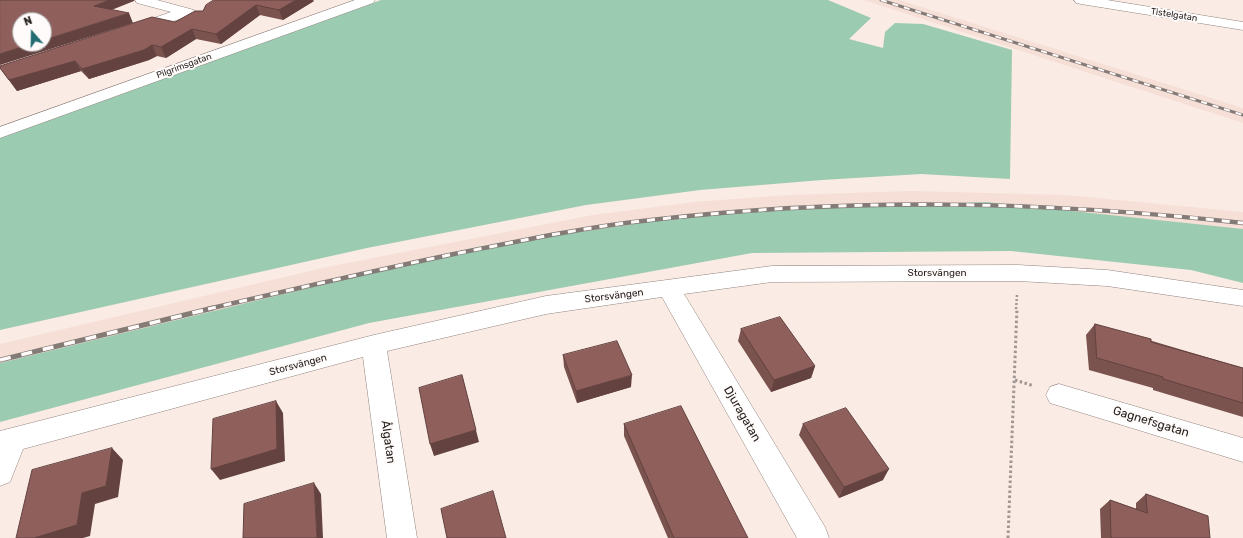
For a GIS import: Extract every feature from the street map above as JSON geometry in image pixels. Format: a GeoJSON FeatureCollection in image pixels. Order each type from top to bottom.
{"type":"FeatureCollection","features":[{"type":"Feature","properties":{"kind":"street"},"geometry":{"type":"LineString","coordinates":[[142,0],[202,16]]}},
{"type":"Feature","properties":{"kind":"street","name":"Pilgrimsgatan"},"geometry":{"type":"LineString","coordinates":[[0,133],[368,0]]}},
{"type":"Feature","properties":{"kind":"street","name":"Tistelgatan"},"geometry":{"type":"LineString","coordinates":[[1081,0],[1243,26]]}},
{"type":"Feature","properties":{"kind":"street"},"geometry":{"type":"LineString","coordinates":[[119,34],[186,12]]}},
{"type":"Feature","properties":{"kind":"street","name":"Storsvängen"},"geometry":{"type":"LineString","coordinates":[[6,441],[374,345],[546,305],[772,274],[1018,273],[1107,278],[1243,298]]}},
{"type":"Feature","properties":{"kind":"street","name":"Djuragatan"},"geometry":{"type":"LineString","coordinates":[[669,289],[814,538]]}},
{"type":"Feature","properties":{"kind":"street","name":"Ålgatan"},"geometry":{"type":"LineString","coordinates":[[374,345],[402,538]]}},
{"type":"Feature","properties":{"kind":"street","name":"Gagnefsgatan"},"geometry":{"type":"LineString","coordinates":[[1059,395],[1243,450]]}},
{"type":"Feature","properties":{"kind":"street"},"geometry":{"type":"LineString","coordinates":[[0,473],[6,441]]}},
{"type":"Feature","properties":{"kind":"path"},"geometry":{"type":"LineString","coordinates":[[1008,538],[1018,273]]}},
{"type":"Feature","properties":{"kind":"shaded area"},"geometry":{"type":"Polygon","coordinates":[[[864,0],[899,0],[1243,108],[1243,123],[864,0]]]}},
{"type":"Feature","properties":{"kind":"shaded area"},"geometry":{"type":"Polygon","coordinates":[[[911,191],[1065,195],[1243,212],[1243,234],[923,215],[0,377],[0,344],[327,267],[593,215],[694,202],[789,195],[911,191]]]}},
{"type":"Feature","properties":{"kind":"green space"},"geometry":{"type":"Polygon","coordinates":[[[381,0],[828,0],[871,18],[849,39],[883,48],[885,32],[895,23],[923,24],[1012,50],[1010,179],[921,174],[822,180],[700,190],[586,205],[367,248],[0,330],[0,138],[381,0]]]}},
{"type":"Feature","properties":{"kind":"green space"},"geometry":{"type":"Polygon","coordinates":[[[986,202],[1243,229],[1243,283],[1191,270],[1011,251],[752,253],[369,323],[0,422],[0,363],[477,247],[730,210],[986,202]]]}},
{"type":"Feature","properties":{"kind":"building"},"geometry":{"type":"Polygon","coordinates":[[[0,0],[109,0],[94,6],[129,13],[52,37],[52,12],[12,12],[12,50],[0,54],[0,0]]]}},
{"type":"Feature","properties":{"kind":"building"},"geometry":{"type":"Polygon","coordinates":[[[214,0],[296,0],[279,10],[256,5],[216,34],[192,29],[161,47],[152,45],[144,50],[82,69],[75,61],[9,80],[0,68],[0,66],[43,52],[52,52],[52,49],[152,17],[175,22],[195,11],[203,11],[206,5],[214,0]]]}},
{"type":"Feature","properties":{"kind":"building"},"geometry":{"type":"Polygon","coordinates":[[[780,317],[815,366],[774,380],[741,329],[780,317]]]}},
{"type":"Feature","properties":{"kind":"building"},"geometry":{"type":"Polygon","coordinates":[[[1095,324],[1151,339],[1151,342],[1243,368],[1243,403],[1163,379],[1163,377],[1097,358],[1095,324]]]}},
{"type":"Feature","properties":{"kind":"building"},"geometry":{"type":"Polygon","coordinates":[[[617,341],[632,375],[576,391],[563,355],[617,341]]]}},
{"type":"Feature","properties":{"kind":"building"},"geometry":{"type":"Polygon","coordinates":[[[462,375],[476,430],[430,444],[419,388],[462,375]]]}},
{"type":"Feature","properties":{"kind":"building"},"geometry":{"type":"Polygon","coordinates":[[[276,401],[277,449],[211,469],[213,419],[276,401]]]}},
{"type":"Feature","properties":{"kind":"building"},"geometry":{"type":"Polygon","coordinates":[[[681,406],[748,538],[674,538],[624,424],[681,406]]]}},
{"type":"Feature","properties":{"kind":"building"},"geometry":{"type":"Polygon","coordinates":[[[846,408],[889,469],[844,487],[803,424],[846,408]]]}},
{"type":"Feature","properties":{"kind":"building"},"geometry":{"type":"Polygon","coordinates":[[[112,448],[106,486],[82,493],[77,525],[34,538],[16,538],[32,470],[112,448]]]}},
{"type":"Feature","properties":{"kind":"building"},"geometry":{"type":"Polygon","coordinates":[[[314,483],[317,538],[243,538],[244,504],[314,483]]]}},
{"type":"Feature","properties":{"kind":"building"},"geometry":{"type":"Polygon","coordinates":[[[493,491],[506,538],[447,538],[441,509],[493,491]]]}},
{"type":"Feature","properties":{"kind":"building"},"geometry":{"type":"Polygon","coordinates":[[[1146,494],[1208,516],[1210,538],[1111,538],[1110,500],[1147,513],[1146,494]]]}},
{"type":"Feature","properties":{"kind":"railway"},"geometry":{"type":"LineString","coordinates":[[881,0],[1243,115]]}},
{"type":"Feature","properties":{"kind":"railway"},"geometry":{"type":"LineString","coordinates":[[208,309],[423,260],[552,235],[602,226],[726,213],[873,205],[1021,206],[1094,210],[1243,223]]}},
{"type":"Feature","properties":{"kind":"railway"},"geometry":{"type":"LineString","coordinates":[[0,360],[213,308]]}}]}
